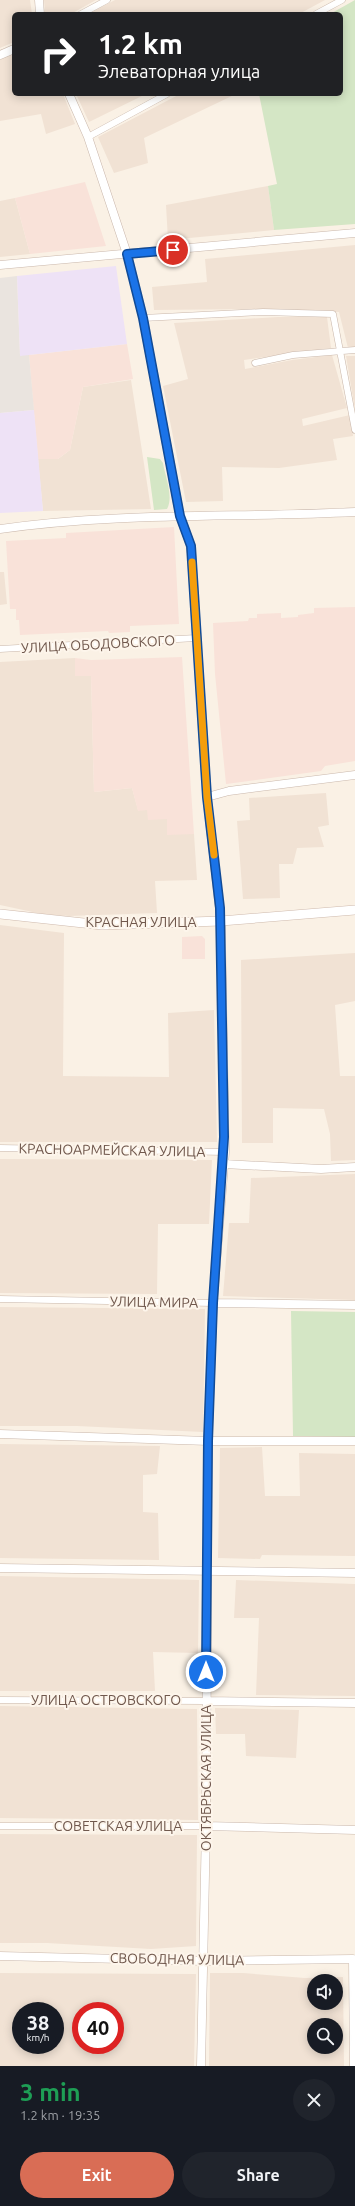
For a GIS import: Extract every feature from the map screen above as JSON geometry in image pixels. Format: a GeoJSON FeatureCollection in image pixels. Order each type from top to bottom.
{"type":"FeatureCollection","features":[{"type":"Feature","properties":{"kind":"main road","name":"КРАСНАЯ УЛИЦА"},"geometry":{"type":"LineString","coordinates":[[0,914],[102,925],[220,922],[355,910]]}},
{"type":"Feature","properties":{"kind":"street"},"geometry":{"type":"LineString","coordinates":[[39,0],[40,12]]}},
{"type":"Feature","properties":{"kind":"street"},"geometry":{"type":"LineString","coordinates":[[85,12],[107,0]]}},
{"type":"Feature","properties":{"kind":"street"},"geometry":{"type":"LineString","coordinates":[[320,12],[342,0]]}},
{"type":"Feature","properties":{"kind":"street"},"geometry":{"type":"LineString","coordinates":[[0,55],[12,50]]}},
{"type":"Feature","properties":{"kind":"street","name":"ОКТЯБРЬСКАЯ УЛИЦА"},"geometry":{"type":"LineString","coordinates":[[70,96],[88,137],[127,254],[143,318],[180,516],[191,546],[207,797],[220,922],[225,1152],[213,1303],[208,1441],[206,1826],[201,2066]]}},
{"type":"Feature","properties":{"kind":"street"},"geometry":{"type":"LineString","coordinates":[[88,137],[163,96]]}},
{"type":"Feature","properties":{"kind":"street"},"geometry":{"type":"LineString","coordinates":[[0,265],[355,233]]}},
{"type":"Feature","properties":{"kind":"street"},"geometry":{"type":"LineString","coordinates":[[143,318],[263,312],[333,314],[355,430]]}},
{"type":"Feature","properties":{"kind":"street"},"geometry":{"type":"LineString","coordinates":[[255,363],[293,355],[355,350]]}},
{"type":"Feature","properties":{"kind":"street"},"geometry":{"type":"LineString","coordinates":[[0,529],[65,521],[180,516],[355,512]]}},
{"type":"Feature","properties":{"kind":"street","name":"УЛИЦА ОБОДОВСКОГО"},"geometry":{"type":"LineString","coordinates":[[0,649],[196,638]]}},
{"type":"Feature","properties":{"kind":"street"},"geometry":{"type":"LineString","coordinates":[[207,797],[229,791],[355,775]]}},
{"type":"Feature","properties":{"kind":"street","name":"КРАСНОАРМЕЙСКАЯ УЛИЦА"},"geometry":{"type":"LineString","coordinates":[[0,1148],[225,1152]]}},
{"type":"Feature","properties":{"kind":"street","name":"КРАСНОАРМЕЙСКАЯ УЛИЦА"},"geometry":{"type":"LineString","coordinates":[[224,1164],[321,1169],[355,1167]]}},
{"type":"Feature","properties":{"kind":"street","name":"УЛИЦА МИРА"},"geometry":{"type":"LineString","coordinates":[[0,1299],[355,1306]]}},
{"type":"Feature","properties":{"kind":"street"},"geometry":{"type":"LineString","coordinates":[[0,1434],[208,1441],[355,1441]]}},
{"type":"Feature","properties":{"kind":"street"},"geometry":{"type":"LineString","coordinates":[[0,1568],[355,1573]]}},
{"type":"Feature","properties":{"kind":"street","name":"УЛИЦА ОСТРОВСКОГО"},"geometry":{"type":"LineString","coordinates":[[0,1700],[355,1703]]}},
{"type":"Feature","properties":{"kind":"street","name":"СОВЕТСКАЯ УЛИЦА"},"geometry":{"type":"LineString","coordinates":[[0,1826],[206,1826],[355,1830]]}},
{"type":"Feature","properties":{"kind":"street","name":"СВОБОДНАЯ УЛИЦА"},"geometry":{"type":"LineString","coordinates":[[0,1956],[204,1961],[353,1959],[354,2066]]}},
{"type":"Feature","properties":{"kind":"shaded area"},"geometry":{"type":"Polygon","coordinates":[[[0,0],[30,0],[32,12],[12,12],[12,43],[0,48],[0,0]]]}},
{"type":"Feature","properties":{"kind":"shaded area"},"geometry":{"type":"Polygon","coordinates":[[[44,0],[96,0],[75,12],[45,12],[44,0]]]}},
{"type":"Feature","properties":{"kind":"shaded area"},"geometry":{"type":"Polygon","coordinates":[[[115,0],[325,0],[303,12],[92,12],[115,0]]]}},
{"type":"Feature","properties":{"kind":"shaded area"},"geometry":{"type":"Polygon","coordinates":[[[12,55],[12,96],[64,96],[75,124],[46,134],[41,114],[0,121],[0,60],[12,55]]]}},
{"type":"Feature","properties":{"kind":"shaded area"},"geometry":{"type":"Polygon","coordinates":[[[77,96],[142,96],[89,122],[77,96]]]}},
{"type":"Feature","properties":{"kind":"shaded area"},"geometry":{"type":"Polygon","coordinates":[[[176,96],[232,96],[144,138],[148,163],[114,173],[98,137],[176,96]]]}},
{"type":"Feature","properties":{"kind":"shaded area"},"geometry":{"type":"Polygon","coordinates":[[[85,182],[106,246],[30,254],[15,198],[85,182]]]}},
{"type":"Feature","properties":{"kind":"shaded area"},"geometry":{"type":"Polygon","coordinates":[[[268,186],[274,230],[168,240],[166,205],[268,186]]]}},
{"type":"Feature","properties":{"kind":"shaded area"},"geometry":{"type":"Polygon","coordinates":[[[15,198],[30,254],[0,257],[0,201],[15,198]]]}},
{"type":"Feature","properties":{"kind":"shaded area"},"geometry":{"type":"Polygon","coordinates":[[[355,245],[355,348],[348,348],[339,312],[255,309],[154,310],[152,287],[207,282],[205,259],[355,245]]]}},
{"type":"Feature","properties":{"kind":"shaded area"},"geometry":{"type":"Polygon","coordinates":[[[116,266],[127,344],[20,356],[17,276],[116,266]]]}},
{"type":"Feature","properties":{"kind":"shaded area"},"geometry":{"type":"Polygon","coordinates":[[[17,276],[20,355],[29,355],[34,410],[0,413],[0,278],[17,276]]]}},
{"type":"Feature","properties":{"kind":"shaded area"},"geometry":{"type":"Polygon","coordinates":[[[278,317],[327,317],[331,348],[244,360],[245,369],[292,360],[332,355],[347,408],[302,419],[303,426],[350,415],[353,436],[333,439],[337,460],[279,468],[222,467],[223,501],[186,502],[163,386],[188,379],[174,323],[278,317]]]}},
{"type":"Feature","properties":{"kind":"shaded area"},"geometry":{"type":"Polygon","coordinates":[[[127,344],[133,379],[83,387],[70,450],[58,459],[38,459],[29,355],[127,344]]]}},
{"type":"Feature","properties":{"kind":"shaded area"},"geometry":{"type":"Polygon","coordinates":[[[346,356],[355,356],[355,410],[346,356]]]}},
{"type":"Feature","properties":{"kind":"shaded area"},"geometry":{"type":"Polygon","coordinates":[[[131,380],[151,509],[43,511],[38,459],[58,459],[70,450],[83,387],[131,380]]]}},
{"type":"Feature","properties":{"kind":"shaded area"},"geometry":{"type":"Polygon","coordinates":[[[34,410],[43,511],[0,513],[0,413],[34,410]]]}},
{"type":"Feature","properties":{"kind":"shaded area"},"geometry":{"type":"Polygon","coordinates":[[[174,527],[179,624],[130,626],[130,632],[109,633],[108,631],[20,635],[19,620],[16,620],[16,609],[10,609],[6,541],[66,538],[66,533],[174,527]]]}},
{"type":"Feature","properties":{"kind":"shaded area"},"geometry":{"type":"Polygon","coordinates":[[[0,572],[4,572],[7,604],[0,605],[0,572]]]}},
{"type":"Feature","properties":{"kind":"shaded area"},"geometry":{"type":"Polygon","coordinates":[[[355,607],[355,761],[325,766],[321,771],[226,784],[215,674],[213,623],[248,621],[249,618],[257,618],[257,614],[281,613],[281,618],[298,617],[298,615],[314,613],[314,608],[355,607]]]}},
{"type":"Feature","properties":{"kind":"shaded area"},"geometry":{"type":"Polygon","coordinates":[[[182,657],[194,834],[167,835],[167,819],[148,820],[147,810],[138,811],[132,788],[94,792],[91,676],[75,676],[75,658],[91,660],[182,657]]]}},
{"type":"Feature","properties":{"kind":"shaded area"},"geometry":{"type":"Polygon","coordinates":[[[75,658],[75,676],[91,676],[94,792],[132,788],[138,810],[147,810],[167,819],[167,834],[194,834],[197,880],[155,881],[157,913],[69,916],[42,914],[0,905],[0,662],[75,658]]]}},
{"type":"Feature","properties":{"kind":"shaded area"},"geometry":{"type":"Polygon","coordinates":[[[326,793],[329,825],[318,827],[324,847],[297,848],[293,864],[279,864],[280,898],[243,899],[237,821],[250,820],[249,798],[326,793]]]}},
{"type":"Feature","properties":{"kind":"shaded area"},"geometry":{"type":"Polygon","coordinates":[[[0,925],[64,933],[63,1076],[169,1077],[168,1013],[214,1010],[217,1142],[0,1142],[0,925]]]}},
{"type":"Feature","properties":{"kind":"shaded area"},"geometry":{"type":"Polygon","coordinates":[[[202,936],[205,939],[205,959],[182,959],[182,937],[202,936]]]}},
{"type":"Feature","properties":{"kind":"shaded area"},"geometry":{"type":"Polygon","coordinates":[[[355,953],[355,1001],[335,1005],[340,1076],[355,1076],[355,1160],[331,1161],[330,1134],[324,1109],[273,1108],[273,1143],[242,1143],[241,960],[355,953]]]}},
{"type":"Feature","properties":{"kind":"shaded area"},"geometry":{"type":"Polygon","coordinates":[[[0,1159],[212,1160],[209,1224],[158,1224],[157,1294],[0,1293],[0,1159]]]}},
{"type":"Feature","properties":{"kind":"shaded area"},"geometry":{"type":"Polygon","coordinates":[[[355,1174],[355,1300],[223,1296],[229,1223],[249,1223],[251,1178],[355,1174]]]}},
{"type":"Feature","properties":{"kind":"shaded area"},"geometry":{"type":"Polygon","coordinates":[[[0,1307],[205,1309],[203,1432],[77,1426],[0,1426],[0,1307]]]}},
{"type":"Feature","properties":{"kind":"shaded area"},"geometry":{"type":"Polygon","coordinates":[[[0,1444],[160,1446],[157,1474],[143,1475],[143,1512],[158,1513],[159,1560],[0,1558],[0,1444]]]}},
{"type":"Feature","properties":{"kind":"shaded area"},"geometry":{"type":"Polygon","coordinates":[[[262,1447],[265,1496],[300,1496],[299,1453],[355,1454],[355,1556],[262,1555],[260,1559],[218,1558],[220,1448],[262,1447]]]}},
{"type":"Feature","properties":{"kind":"shaded area"},"geometry":{"type":"Polygon","coordinates":[[[0,1576],[199,1580],[198,1653],[153,1652],[155,1691],[0,1691],[0,1576]]]}},
{"type":"Feature","properties":{"kind":"shaded area"},"geometry":{"type":"Polygon","coordinates":[[[236,1580],[355,1584],[355,1696],[256,1695],[259,1618],[234,1618],[236,1580]]]}},
{"type":"Feature","properties":{"kind":"shaded area"},"geometry":{"type":"Polygon","coordinates":[[[0,1706],[197,1709],[198,1820],[0,1818],[0,1706]]]}},
{"type":"Feature","properties":{"kind":"shaded area"},"geometry":{"type":"Polygon","coordinates":[[[215,1708],[299,1710],[296,1758],[246,1756],[245,1734],[216,1734],[215,1708]]]}},
{"type":"Feature","properties":{"kind":"shaded area"},"geometry":{"type":"Polygon","coordinates":[[[0,1834],[197,1835],[196,1946],[151,1949],[47,1943],[0,1943],[0,1834]]]}},
{"type":"Feature","properties":{"kind":"shaded area"},"geometry":{"type":"Polygon","coordinates":[[[0,1973],[196,1974],[194,2066],[0,2066],[0,1973]]]}},
{"type":"Feature","properties":{"kind":"shaded area"},"geometry":{"type":"Polygon","coordinates":[[[210,1973],[243,1973],[307,1978],[307,2010],[343,2010],[343,1977],[344,2066],[209,2066],[210,1973]]]}},
{"type":"Feature","properties":{"kind":"green space"},"geometry":{"type":"Polygon","coordinates":[[[355,0],[355,224],[274,230],[268,186],[277,184],[259,96],[343,96],[343,12],[334,12],[355,0]]]}},
{"type":"Feature","properties":{"kind":"green space"},"geometry":{"type":"Polygon","coordinates":[[[147,457],[160,459],[163,463],[170,499],[167,509],[154,510],[147,457]]]}},
{"type":"Feature","properties":{"kind":"green space"},"geometry":{"type":"Polygon","coordinates":[[[291,1311],[355,1312],[355,1437],[293,1436],[291,1311]]]}},
{"type":"Feature","properties":{"kind":"slow traffic"},"geometry":{"type":"LineString","coordinates":[[192,562],[207,797],[214,855]]}},
{"type":"Feature","properties":{"kind":"route"},"geometry":{"type":"LineString","coordinates":[[173,250],[127,254],[143,318],[180,516],[191,546],[207,797],[220,908],[225,1152],[213,1303],[208,1441],[206,1672]]}}]}
